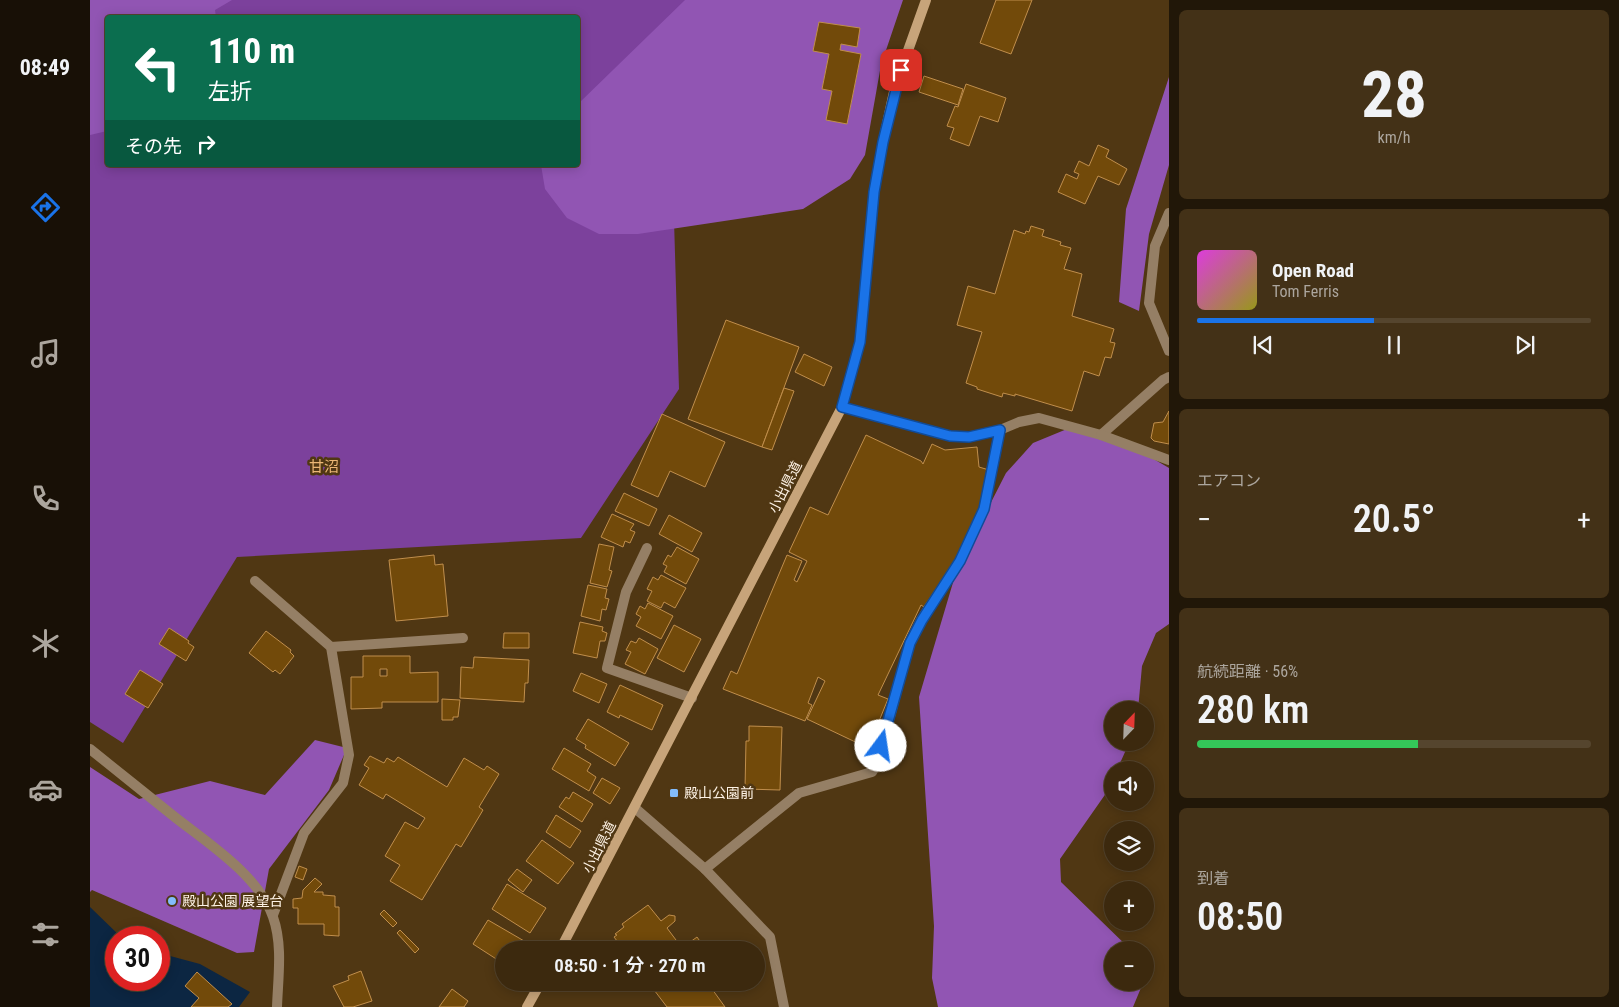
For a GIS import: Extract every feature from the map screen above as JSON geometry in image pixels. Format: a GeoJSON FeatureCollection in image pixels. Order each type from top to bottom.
{"type":"FeatureCollection","features":[{"type":"Feature","properties":{"kind":"main road","name":"小出県道"},"geometry":{"type":"LineString","coordinates":[[565,941],[842,407],[860,342],[873,202],[883,142],[895,87],[926,0]]}},
{"type":"Feature","properties":{"kind":"main road"},"geometry":{"type":"LineString","coordinates":[[527,1007],[536,991]]}},
{"type":"Feature","properties":{"kind":"street"},"geometry":{"type":"LineString","coordinates":[[1169,212],[1155,246],[1149,303],[1169,351]]}},
{"type":"Feature","properties":{"kind":"street"},"geometry":{"type":"LineString","coordinates":[[1101,436],[1169,377]]}},
{"type":"Feature","properties":{"kind":"street"},"geometry":{"type":"LineString","coordinates":[[842,407],[950,436],[969,437],[1039,418],[1101,436],[1169,460]]}},
{"type":"Feature","properties":{"kind":"street"},"geometry":{"type":"LineString","coordinates":[[705,869],[799,793],[872,772],[877,764],[910,643],[922,620],[960,561],[984,509],[1000,430]]}},
{"type":"Feature","properties":{"kind":"street"},"geometry":{"type":"LineString","coordinates":[[647,548],[626,592],[607,668],[692,698]]}},
{"type":"Feature","properties":{"kind":"street"},"geometry":{"type":"LineString","coordinates":[[255,581],[330,647],[349,755],[343,783],[304,833],[273,915]]}},
{"type":"Feature","properties":{"kind":"street"},"geometry":{"type":"LineString","coordinates":[[330,647],[463,638]]}},
{"type":"Feature","properties":{"kind":"street"},"geometry":{"type":"LineString","coordinates":[[90,749],[224,856],[254,885],[273,915],[278,934],[277,1007]]}},
{"type":"Feature","properties":{"kind":"street"},"geometry":{"type":"LineString","coordinates":[[635,808],[705,869],[770,937],[784,1007]]}},
{"type":"Feature","properties":{"kind":"shaded area"},"geometry":{"type":"Polygon","coordinates":[[[90,0],[723,0],[672,152],[679,389],[581,538],[237,557],[123,743],[90,722],[90,0]]]}},
{"type":"Feature","properties":{"kind":"shaded area"},"geometry":{"type":"Polygon","coordinates":[[[90,0],[232,0],[215,10],[216,15],[105,15],[105,131],[90,135],[90,0]]]}},
{"type":"Feature","properties":{"kind":"shaded area"},"geometry":{"type":"Polygon","coordinates":[[[685,0],[903,0],[881,65],[865,155],[850,179],[803,209],[638,234],[599,234],[567,218],[545,189],[541,167],[580,167],[580,102],[685,0]]]}},
{"type":"Feature","properties":{"kind":"shaded area"},"geometry":{"type":"Polygon","coordinates":[[[1169,77],[1169,165],[1149,234],[1139,311],[1119,302],[1126,209],[1169,77]]]}},
{"type":"Feature","properties":{"kind":"shaded area"},"geometry":{"type":"Polygon","coordinates":[[[1067,429],[1128,444],[1169,468],[1169,624],[1156,633],[1142,666],[1139,701],[1104,701],[1104,751],[1125,751],[1121,761],[1104,761],[1104,796],[1060,859],[1061,882],[1104,924],[1104,931],[1111,931],[1122,941],[1104,941],[1104,991],[1140,991],[1133,1007],[938,1007],[932,978],[934,926],[919,697],[957,569],[1006,473],[1033,443],[1067,429]]]}},
{"type":"Feature","properties":{"kind":"shaded area"},"geometry":{"type":"Polygon","coordinates":[[[315,740],[347,748],[329,790],[269,869],[254,952],[237,953],[92,890],[90,892],[90,767],[139,799],[210,781],[265,795],[315,740]]]}},
{"type":"Feature","properties":{"kind":"water"},"geometry":{"type":"Polygon","coordinates":[[[90,907],[110,926],[105,926],[105,991],[170,991],[170,956],[200,964],[250,992],[239,1007],[90,1007],[90,907]]]}},
{"type":"Feature","properties":{"kind":"building"},"geometry":{"type":"Polygon","coordinates":[[[996,0],[1032,0],[1011,54],[980,43],[996,0]]]}},
{"type":"Feature","properties":{"kind":"building"},"geometry":{"type":"Polygon","coordinates":[[[819,22],[860,28],[857,47],[841,44],[840,50],[861,54],[847,124],[826,120],[832,91],[822,89],[829,54],[813,51],[819,22]]]}},
{"type":"Feature","properties":{"kind":"building"},"geometry":{"type":"Polygon","coordinates":[[[924,76],[963,89],[958,105],[919,92],[924,76]]]}},
{"type":"Feature","properties":{"kind":"building"},"geometry":{"type":"Polygon","coordinates":[[[966,84],[1006,98],[998,122],[980,116],[969,146],[950,139],[954,128],[947,126],[955,106],[958,107],[966,84]]]}},
{"type":"Feature","properties":{"kind":"building"},"geometry":{"type":"Polygon","coordinates":[[[1098,145],[1109,150],[1106,157],[1127,169],[1119,185],[1098,176],[1085,204],[1058,192],[1066,174],[1077,179],[1079,174],[1074,172],[1079,161],[1089,166],[1098,145]]]}},
{"type":"Feature","properties":{"kind":"building"},"geometry":{"type":"Polygon","coordinates":[[[1031,226],[1044,230],[1042,236],[1061,242],[1060,245],[1071,248],[1064,269],[1082,274],[1072,316],[1114,329],[1110,342],[1115,343],[1111,358],[1105,357],[1099,376],[1084,371],[1072,411],[1015,394],[1015,396],[1003,393],[1002,397],[977,389],[977,387],[966,383],[982,332],[957,325],[968,286],[995,294],[1014,230],[1025,234],[1026,231],[1029,232],[1031,226]]]}},
{"type":"Feature","properties":{"kind":"building"},"geometry":{"type":"Polygon","coordinates":[[[726,320],[799,347],[762,447],[688,419],[726,320]]]}},
{"type":"Feature","properties":{"kind":"building"},"geometry":{"type":"Polygon","coordinates":[[[804,354],[832,367],[824,386],[795,372],[804,354]]]}},
{"type":"Feature","properties":{"kind":"building"},"geometry":{"type":"Polygon","coordinates":[[[784,388],[794,391],[772,450],[762,447],[784,388]]]}},
{"type":"Feature","properties":{"kind":"building"},"geometry":{"type":"Polygon","coordinates":[[[1169,411],[1169,444],[1154,441],[1151,438],[1154,423],[1163,422],[1169,411]]]}},
{"type":"Feature","properties":{"kind":"building"},"geometry":{"type":"Polygon","coordinates":[[[662,414],[725,442],[705,487],[670,471],[658,497],[631,485],[662,414]]]}},
{"type":"Feature","properties":{"kind":"building"},"geometry":{"type":"Polygon","coordinates":[[[866,435],[921,461],[923,464],[932,444],[945,450],[977,447],[979,467],[989,470],[986,496],[955,562],[924,607],[921,605],[878,695],[888,699],[868,748],[807,719],[825,681],[818,677],[808,703],[812,705],[805,721],[723,689],[731,671],[737,674],[787,555],[802,561],[794,580],[797,582],[807,561],[789,552],[810,507],[828,515],[866,435]]]}},
{"type":"Feature","properties":{"kind":"building"},"geometry":{"type":"Polygon","coordinates":[[[624,493],[657,509],[649,526],[615,511],[624,493]]]}},
{"type":"Feature","properties":{"kind":"building"},"geometry":{"type":"Polygon","coordinates":[[[612,514],[634,524],[630,530],[635,532],[630,543],[625,541],[623,547],[601,537],[612,514]]]}},
{"type":"Feature","properties":{"kind":"building"},"geometry":{"type":"Polygon","coordinates":[[[669,515],[702,533],[692,552],[659,534],[669,515]]]}},
{"type":"Feature","properties":{"kind":"building"},"geometry":{"type":"Polygon","coordinates":[[[599,544],[614,547],[609,570],[612,571],[607,587],[590,583],[599,544]]]}},
{"type":"Feature","properties":{"kind":"building"},"geometry":{"type":"Polygon","coordinates":[[[677,547],[699,559],[686,584],[664,572],[667,566],[663,564],[668,555],[671,557],[677,547]]]}},
{"type":"Feature","properties":{"kind":"building"},"geometry":{"type":"Polygon","coordinates":[[[434,555],[435,565],[443,564],[448,616],[396,621],[389,560],[434,555]]]}},
{"type":"Feature","properties":{"kind":"building"},"geometry":{"type":"Polygon","coordinates":[[[661,575],[686,588],[675,608],[664,602],[661,608],[647,601],[652,591],[647,589],[653,577],[658,580],[661,575]]]}},
{"type":"Feature","properties":{"kind":"building"},"geometry":{"type":"Polygon","coordinates":[[[588,585],[607,589],[605,598],[609,599],[606,610],[602,609],[600,621],[581,616],[588,585]]]}},
{"type":"Feature","properties":{"kind":"building"},"geometry":{"type":"Polygon","coordinates":[[[648,603],[673,616],[661,639],[636,626],[641,617],[636,614],[640,606],[645,609],[648,603]]]}},
{"type":"Feature","properties":{"kind":"building"},"geometry":{"type":"Polygon","coordinates":[[[580,622],[603,627],[602,631],[607,633],[605,641],[600,641],[597,658],[573,653],[580,622]]]}},
{"type":"Feature","properties":{"kind":"building"},"geometry":{"type":"Polygon","coordinates":[[[674,625],[701,639],[684,672],[657,658],[674,625]]]}},
{"type":"Feature","properties":{"kind":"building"},"geometry":{"type":"Polygon","coordinates":[[[169,628],[189,641],[188,643],[194,647],[186,661],[159,644],[169,628]]]}},
{"type":"Feature","properties":{"kind":"building"},"geometry":{"type":"Polygon","coordinates":[[[266,631],[291,650],[290,652],[294,656],[280,674],[275,670],[273,672],[249,653],[266,631]]]}},
{"type":"Feature","properties":{"kind":"building"},"geometry":{"type":"Polygon","coordinates":[[[504,633],[529,633],[529,648],[503,648],[504,633]]]}},
{"type":"Feature","properties":{"kind":"building"},"geometry":{"type":"Polygon","coordinates":[[[639,638],[658,649],[645,674],[625,664],[631,652],[626,650],[631,641],[636,643],[639,638]]]}},
{"type":"Feature","properties":{"kind":"building"},"geometry":{"type":"Polygon","coordinates":[[[363,656],[410,656],[410,673],[438,672],[438,702],[382,702],[382,708],[351,709],[351,677],[363,677],[363,656]],[[380,669],[380,676],[387,676],[387,669],[380,669]]]}},
{"type":"Feature","properties":{"kind":"building"},"geometry":{"type":"Polygon","coordinates":[[[474,657],[529,660],[528,683],[525,683],[524,702],[460,698],[461,667],[473,668],[474,657]]]}},
{"type":"Feature","properties":{"kind":"building"},"geometry":{"type":"Polygon","coordinates":[[[140,670],[163,684],[148,708],[125,694],[140,670]]]}},
{"type":"Feature","properties":{"kind":"building"},"geometry":{"type":"Polygon","coordinates":[[[581,673],[607,684],[599,703],[573,691],[581,673]]]}},
{"type":"Feature","properties":{"kind":"building"},"geometry":{"type":"Polygon","coordinates":[[[620,685],[663,705],[652,730],[620,715],[619,718],[607,712],[620,685]]]}},
{"type":"Feature","properties":{"kind":"building"},"geometry":{"type":"Polygon","coordinates":[[[442,699],[460,700],[458,717],[453,717],[453,720],[442,720],[442,699]]]}},
{"type":"Feature","properties":{"kind":"building"},"geometry":{"type":"Polygon","coordinates":[[[588,719],[629,743],[615,766],[585,748],[586,745],[576,739],[588,719]]]}},
{"type":"Feature","properties":{"kind":"building"},"geometry":{"type":"Polygon","coordinates":[[[749,726],[782,727],[780,790],[745,789],[746,741],[749,741],[749,726]]]}},
{"type":"Feature","properties":{"kind":"building"},"geometry":{"type":"Polygon","coordinates":[[[564,748],[591,764],[587,771],[596,777],[589,791],[552,769],[564,748]]]}},
{"type":"Feature","properties":{"kind":"building"},"geometry":{"type":"Polygon","coordinates":[[[370,756],[384,763],[387,758],[394,762],[398,757],[447,787],[464,758],[484,770],[487,766],[499,774],[479,807],[483,810],[461,847],[456,844],[422,900],[390,881],[400,865],[385,856],[405,822],[418,829],[425,818],[386,794],[383,799],[359,785],[369,768],[364,765],[370,756]]]}},
{"type":"Feature","properties":{"kind":"building"},"geometry":{"type":"Polygon","coordinates":[[[602,778],[620,788],[610,804],[593,793],[602,778]]]}},
{"type":"Feature","properties":{"kind":"building"},"geometry":{"type":"Polygon","coordinates":[[[573,792],[593,804],[582,822],[559,807],[566,797],[569,799],[573,792]]]}},
{"type":"Feature","properties":{"kind":"building"},"geometry":{"type":"Polygon","coordinates":[[[556,815],[581,831],[570,848],[546,832],[556,815]]]}},
{"type":"Feature","properties":{"kind":"building"},"geometry":{"type":"Polygon","coordinates":[[[542,840],[574,863],[558,884],[526,861],[542,840]]]}},
{"type":"Feature","properties":{"kind":"building"},"geometry":{"type":"Polygon","coordinates":[[[299,866],[307,869],[303,880],[295,877],[299,866]]]}},
{"type":"Feature","properties":{"kind":"building"},"geometry":{"type":"Polygon","coordinates":[[[517,869],[532,880],[523,892],[508,880],[517,869]]]}},
{"type":"Feature","properties":{"kind":"building"},"geometry":{"type":"Polygon","coordinates":[[[315,878],[322,884],[314,892],[323,892],[323,895],[335,896],[335,907],[339,907],[339,936],[324,935],[324,924],[298,924],[298,908],[293,908],[293,899],[302,898],[303,890],[315,878]]]}},
{"type":"Feature","properties":{"kind":"building"},"geometry":{"type":"Polygon","coordinates":[[[507,884],[546,908],[530,933],[492,909],[507,884]]]}},
{"type":"Feature","properties":{"kind":"building"},"geometry":{"type":"Polygon","coordinates":[[[648,905],[661,921],[669,915],[675,916],[675,921],[667,928],[677,941],[617,941],[614,937],[624,927],[622,924],[648,905]]]}},
{"type":"Feature","properties":{"kind":"building"},"geometry":{"type":"Polygon","coordinates":[[[384,910],[397,923],[393,927],[380,914],[384,910]]]}},
{"type":"Feature","properties":{"kind":"building"},"geometry":{"type":"Polygon","coordinates":[[[488,920],[524,941],[495,941],[495,958],[473,944],[488,920]]]}},
{"type":"Feature","properties":{"kind":"building"},"geometry":{"type":"Polygon","coordinates":[[[400,930],[419,949],[415,953],[397,933],[400,930]]]}},
{"type":"Feature","properties":{"kind":"building"},"geometry":{"type":"Polygon","coordinates":[[[697,937],[700,941],[692,941],[697,937]]]}},
{"type":"Feature","properties":{"kind":"building"},"geometry":{"type":"Polygon","coordinates":[[[361,971],[372,1001],[353,1007],[344,1007],[333,986],[349,980],[348,976],[361,971]]]}},
{"type":"Feature","properties":{"kind":"building"},"geometry":{"type":"Polygon","coordinates":[[[197,972],[232,1004],[228,1007],[191,1007],[199,998],[185,986],[197,972]]]}},
{"type":"Feature","properties":{"kind":"building"},"geometry":{"type":"Polygon","coordinates":[[[452,989],[468,1001],[464,1007],[439,1007],[452,989]]]}},
{"type":"Feature","properties":{"kind":"building"},"geometry":{"type":"Polygon","coordinates":[[[655,991],[713,991],[725,1007],[667,1007],[655,991]]]}},
{"type":"Feature","properties":{"kind":"place","name":"殿山公園前"},"geometry":{"type":"Point","coordinates":[674,793]}},
{"type":"Feature","properties":{"kind":"place","name":"殿山公園 展望台"},"geometry":{"type":"Point","coordinates":[172,901]}},
{"type":"Feature","properties":{"kind":"district","name":"甘沼"},"geometry":{"type":"Point","coordinates":[324,467]}},
{"type":"Feature","properties":{"kind":"route"},"geometry":{"type":"LineString","coordinates":[[881,746],[899,676],[910,643],[922,620],[960,561],[984,509],[1000,430],[969,437],[950,436],[842,407],[860,342],[874,192],[895,87],[901,70]]}}]}
